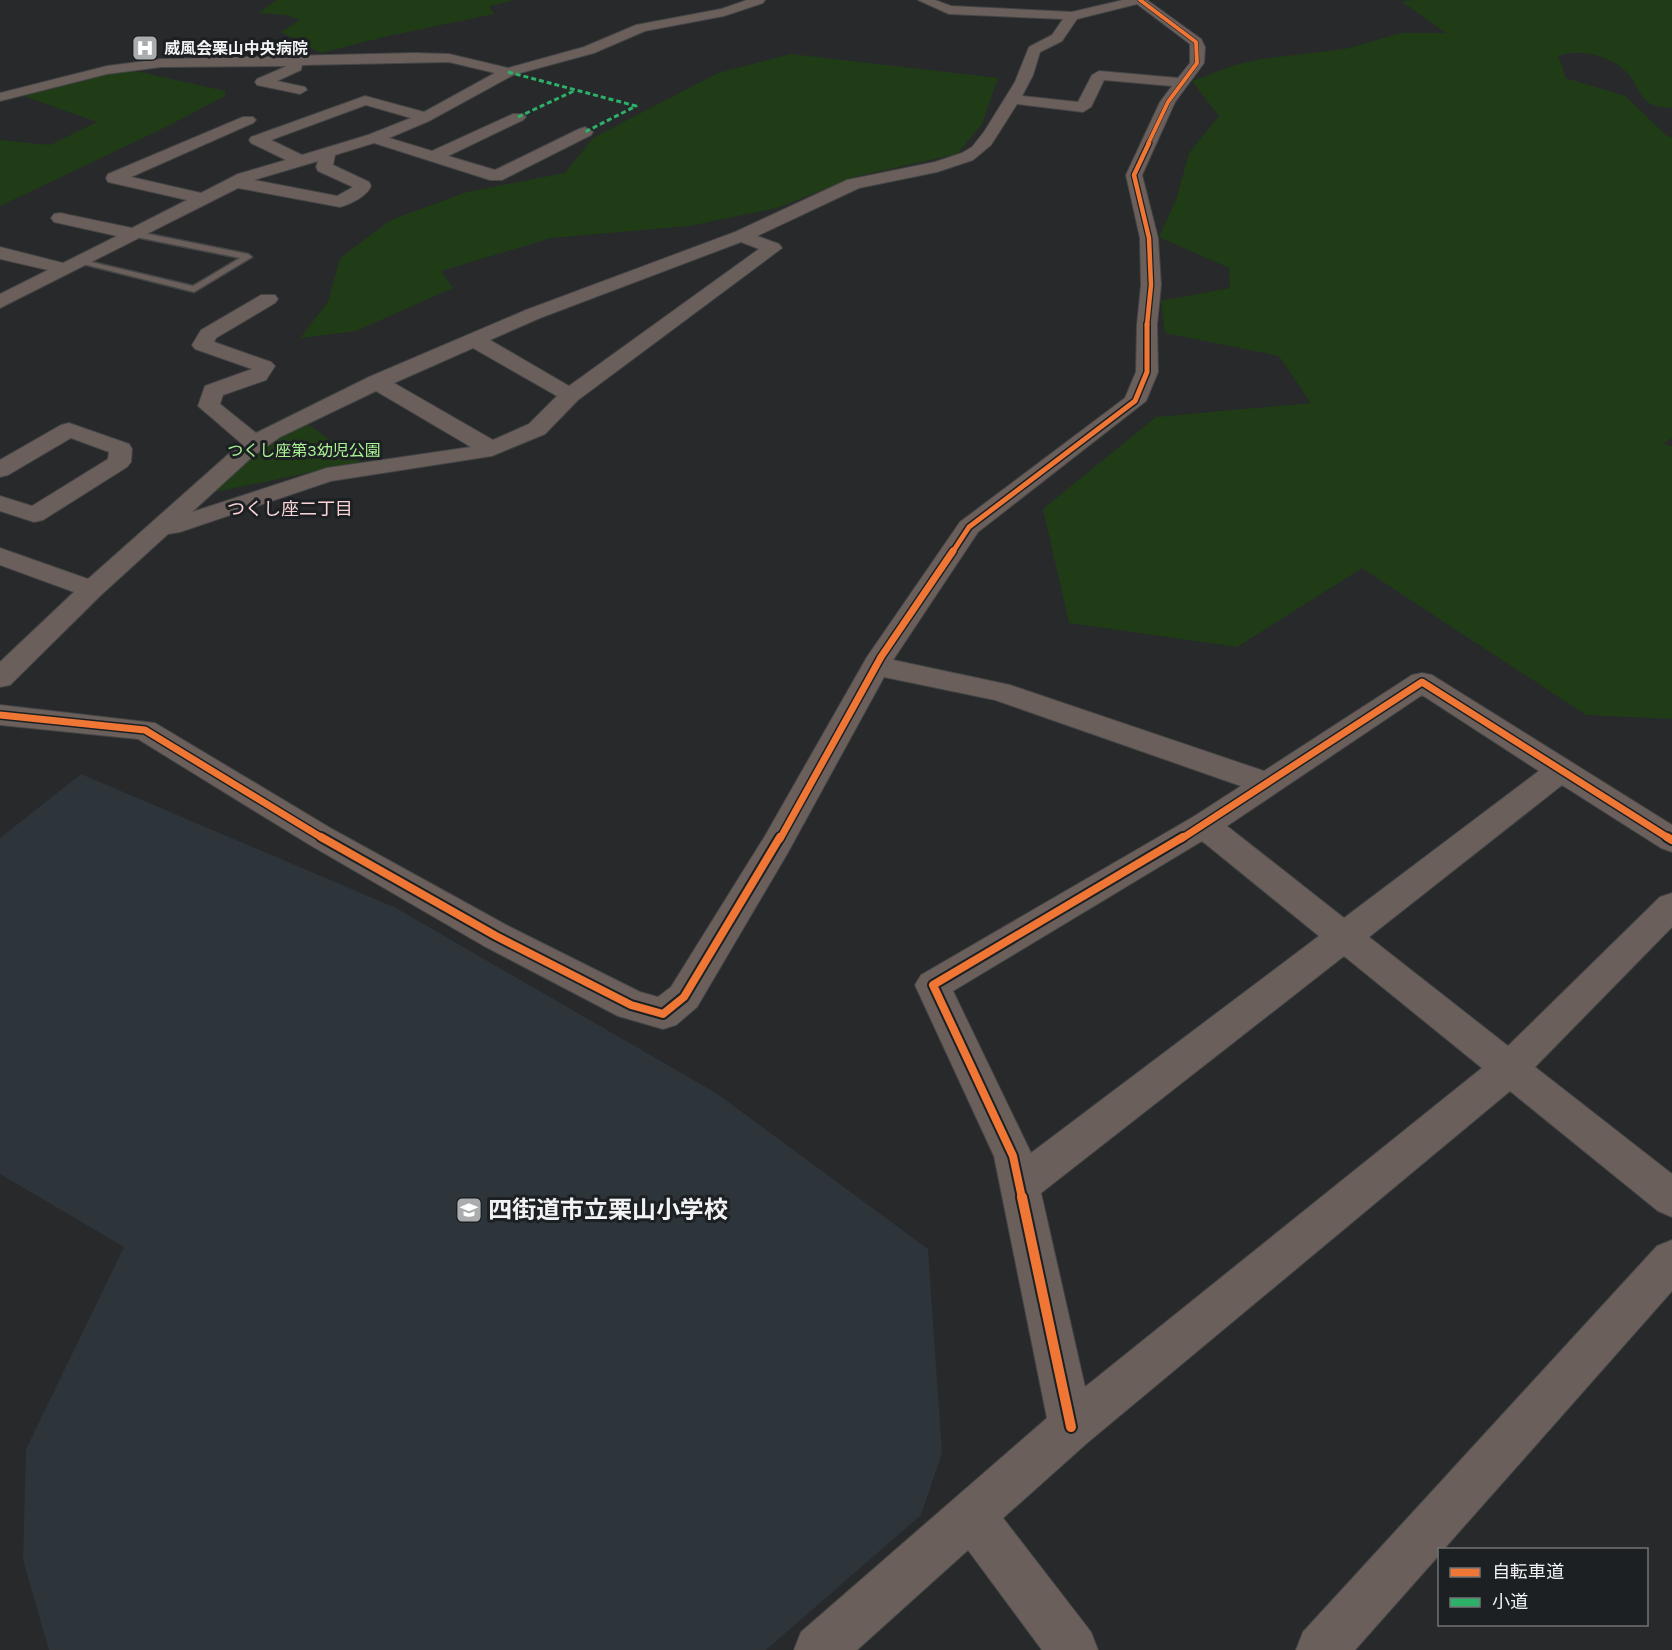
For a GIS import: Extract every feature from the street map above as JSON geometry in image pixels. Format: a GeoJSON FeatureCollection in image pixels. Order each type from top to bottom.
{"type":"FeatureCollection","features":[{"type":"Feature","properties":{"kind":"street"},"geometry":{"type":"LineString","coordinates":[[0,302],[235,182],[374,138],[426,117],[508,72],[589,50],[641,28],[724,12],[759,0]]}},
{"type":"Feature","properties":{"kind":"street"},"geometry":{"type":"LineString","coordinates":[[0,715],[145,730],[321,837],[496,936],[631,1005],[663,1014],[684,997],[776,845],[876,666],[969,527],[1135,401],[1147,372],[1147,326],[1152,285],[1149,238],[1134,175],[1168,102],[1197,63],[1198,47],[1180,29],[1140,0],[1072,16],[949,10],[924,0]]}},
{"type":"Feature","properties":{"kind":"street"},"geometry":{"type":"LineString","coordinates":[[0,678],[92,589],[272,432],[377,382],[533,314],[741,236],[853,184],[870,178],[934,166],[977,151],[1028,74],[1034,50],[1057,38],[1072,16]]}},
{"type":"Feature","properties":{"kind":"street"},"geometry":{"type":"LineString","coordinates":[[0,97],[99,71],[183,62],[308,62],[427,57],[449,58],[508,72]]}},
{"type":"Feature","properties":{"kind":"street"},"geometry":{"type":"LineString","coordinates":[[300,90],[262,82],[308,62]]}},
{"type":"Feature","properties":{"kind":"street"},"geometry":{"type":"LineString","coordinates":[[1012,99],[1083,107],[1099,75],[1182,82]]}},
{"type":"Feature","properties":{"kind":"street"},"geometry":{"type":"LineString","coordinates":[[300,160],[257,140],[365,100],[426,117]]}},
{"type":"Feature","properties":{"kind":"street"},"geometry":{"type":"LineString","coordinates":[[434,156],[518,117]]}},
{"type":"Feature","properties":{"kind":"street"},"geometry":{"type":"LineString","coordinates":[[204,199],[114,178],[248,120]]}},
{"type":"Feature","properties":{"kind":"street"},"geometry":{"type":"LineString","coordinates":[[374,138],[496,176],[585,132]]}},
{"type":"Feature","properties":{"kind":"street"},"geometry":{"type":"LineString","coordinates":[[235,182],[339,202],[362,189],[363,186],[324,167],[328,152]]}},
{"type":"Feature","properties":{"kind":"street"},"geometry":{"type":"LineString","coordinates":[[60,218],[134,234]]}},
{"type":"Feature","properties":{"kind":"street"},"geometry":{"type":"LineString","coordinates":[[160,530],[327,475],[420,463],[492,449],[537,429],[570,395],[773,248],[741,236]]}},
{"type":"Feature","properties":{"kind":"street"},"geometry":{"type":"LineString","coordinates":[[0,253],[73,266]]}},
{"type":"Feature","properties":{"kind":"street"},"geometry":{"type":"LineString","coordinates":[[256,444],[209,406],[213,392],[258,375],[264,366],[202,345],[208,334],[268,299]]}},
{"type":"Feature","properties":{"kind":"street"},"geometry":{"type":"LineString","coordinates":[[474,340],[570,395]]}},
{"type":"Feature","properties":{"kind":"street"},"geometry":{"type":"LineString","coordinates":[[377,382],[492,449]]}},
{"type":"Feature","properties":{"kind":"street"},"geometry":{"type":"LineString","coordinates":[[0,470],[69,430],[121,449],[119,462],[34,515],[0,503]]}},
{"type":"Feature","properties":{"kind":"street"},"geometry":{"type":"LineString","coordinates":[[0,556],[92,589]]}},
{"type":"Feature","properties":{"kind":"street"},"geometry":{"type":"LineString","coordinates":[[876,666],[1000,692],[1268,784]]}},
{"type":"Feature","properties":{"kind":"street"},"geometry":{"type":"LineString","coordinates":[[1071,1427],[1012,1156],[933,985],[1204,825],[1422,682],[1672,840]]}},
{"type":"Feature","properties":{"kind":"street"},"geometry":{"type":"LineString","coordinates":[[1019,1186],[1561,770]]}},
{"type":"Feature","properties":{"kind":"street"},"geometry":{"type":"LineString","coordinates":[[1204,825],[1672,1198]]}},
{"type":"Feature","properties":{"kind":"street"},"geometry":{"type":"LineString","coordinates":[[819,1650],[1071,1427],[1510,1068],[1672,906]]}},
{"type":"Feature","properties":{"kind":"street"},"geometry":{"type":"LineString","coordinates":[[1321,1650],[1672,1260]]}},
{"type":"Feature","properties":{"kind":"street"},"geometry":{"type":"LineString","coordinates":[[971,1515],[1073,1650]]}},
{"type":"Feature","properties":{"kind":"lane"},"geometry":{"type":"LineString","coordinates":[[73,266],[194,289],[248,257],[134,234]]}},
{"type":"Feature","properties":{"kind":"shaded area","name":"四街道市立栗山小学校"},"geometry":{"type":"Polygon","coordinates":[[[81,774],[396,908],[716,1093],[928,1249],[942,1453],[921,1515],[766,1650],[49,1650],[23,1560],[26,1449],[124,1247],[0,1174],[0,838],[81,774]]]}},
{"type":"Feature","properties":{"kind":"green space"},"geometry":{"type":"Polygon","coordinates":[[[277,0],[516,0],[489,6],[494,14],[388,36],[321,53],[281,32],[300,20],[286,15],[258,13],[277,0]]]}},
{"type":"Feature","properties":{"kind":"green space"},"geometry":{"type":"Polygon","coordinates":[[[1672,0],[1672,108],[1649,103],[1624,69],[1607,59],[1586,53],[1567,53],[1558,56],[1566,78],[1625,96],[1672,138],[1672,438],[1663,444],[1672,446],[1672,719],[1586,715],[1362,568],[1237,647],[1069,623],[1043,509],[1156,417],[1311,403],[1279,356],[1165,333],[1161,301],[1230,288],[1229,268],[1159,237],[1177,197],[1189,153],[1219,116],[1192,81],[1235,65],[1261,59],[1345,49],[1401,33],[1446,33],[1401,1],[1672,0]]]}},
{"type":"Feature","properties":{"kind":"green space"},"geometry":{"type":"Polygon","coordinates":[[[791,54],[998,78],[982,124],[957,154],[858,176],[777,208],[689,226],[551,238],[441,271],[453,288],[356,331],[300,338],[328,302],[340,258],[391,220],[467,192],[565,173],[593,138],[718,73],[791,54]]]}},
{"type":"Feature","properties":{"kind":"green space"},"geometry":{"type":"Polygon","coordinates":[[[126,69],[225,91],[225,96],[166,127],[0,206],[0,140],[50,145],[97,122],[21,95],[126,69]]]}},
{"type":"Feature","properties":{"kind":"green space","name":"つくし座第3幼児公園"},"geometry":{"type":"Polygon","coordinates":[[[305,422],[361,462],[215,492],[267,445],[305,422]]]}},
{"type":"Feature","properties":{"kind":"marked path"},"geometry":{"type":"LineString","coordinates":[[508,72],[636,106],[585,132]]}},
{"type":"Feature","properties":{"kind":"marked path"},"geometry":{"type":"LineString","coordinates":[[518,117],[576,90]]}},
{"type":"Feature","properties":{"kind":"cycle path"},"geometry":{"type":"LineString","coordinates":[[0,715],[145,730],[321,837],[496,936],[631,1005],[663,1014],[684,997],[776,845],[881,657],[969,527],[1135,401],[1147,372],[1147,325],[1151,285],[1149,238],[1134,175],[1168,102],[1197,63],[1198,47],[1196,42],[1140,0]]}},
{"type":"Feature","properties":{"kind":"cycle path"},"geometry":{"type":"LineString","coordinates":[[1071,1427],[1013,1156],[933,985],[1204,825],[1422,682],[1672,840]]}},
{"type":"Feature","properties":{"kind":"place","name":"威風会栗山中央病院"},"geometry":{"type":"Point","coordinates":[145,48]}},
{"type":"Feature","properties":{"kind":"place","name":"四街道市立栗山小学校"},"geometry":{"type":"Point","coordinates":[469,1210]}},
{"type":"Feature","properties":{"kind":"district","name":"つくし座二丁目"},"geometry":{"type":"Point","coordinates":[290,509]}}]}
